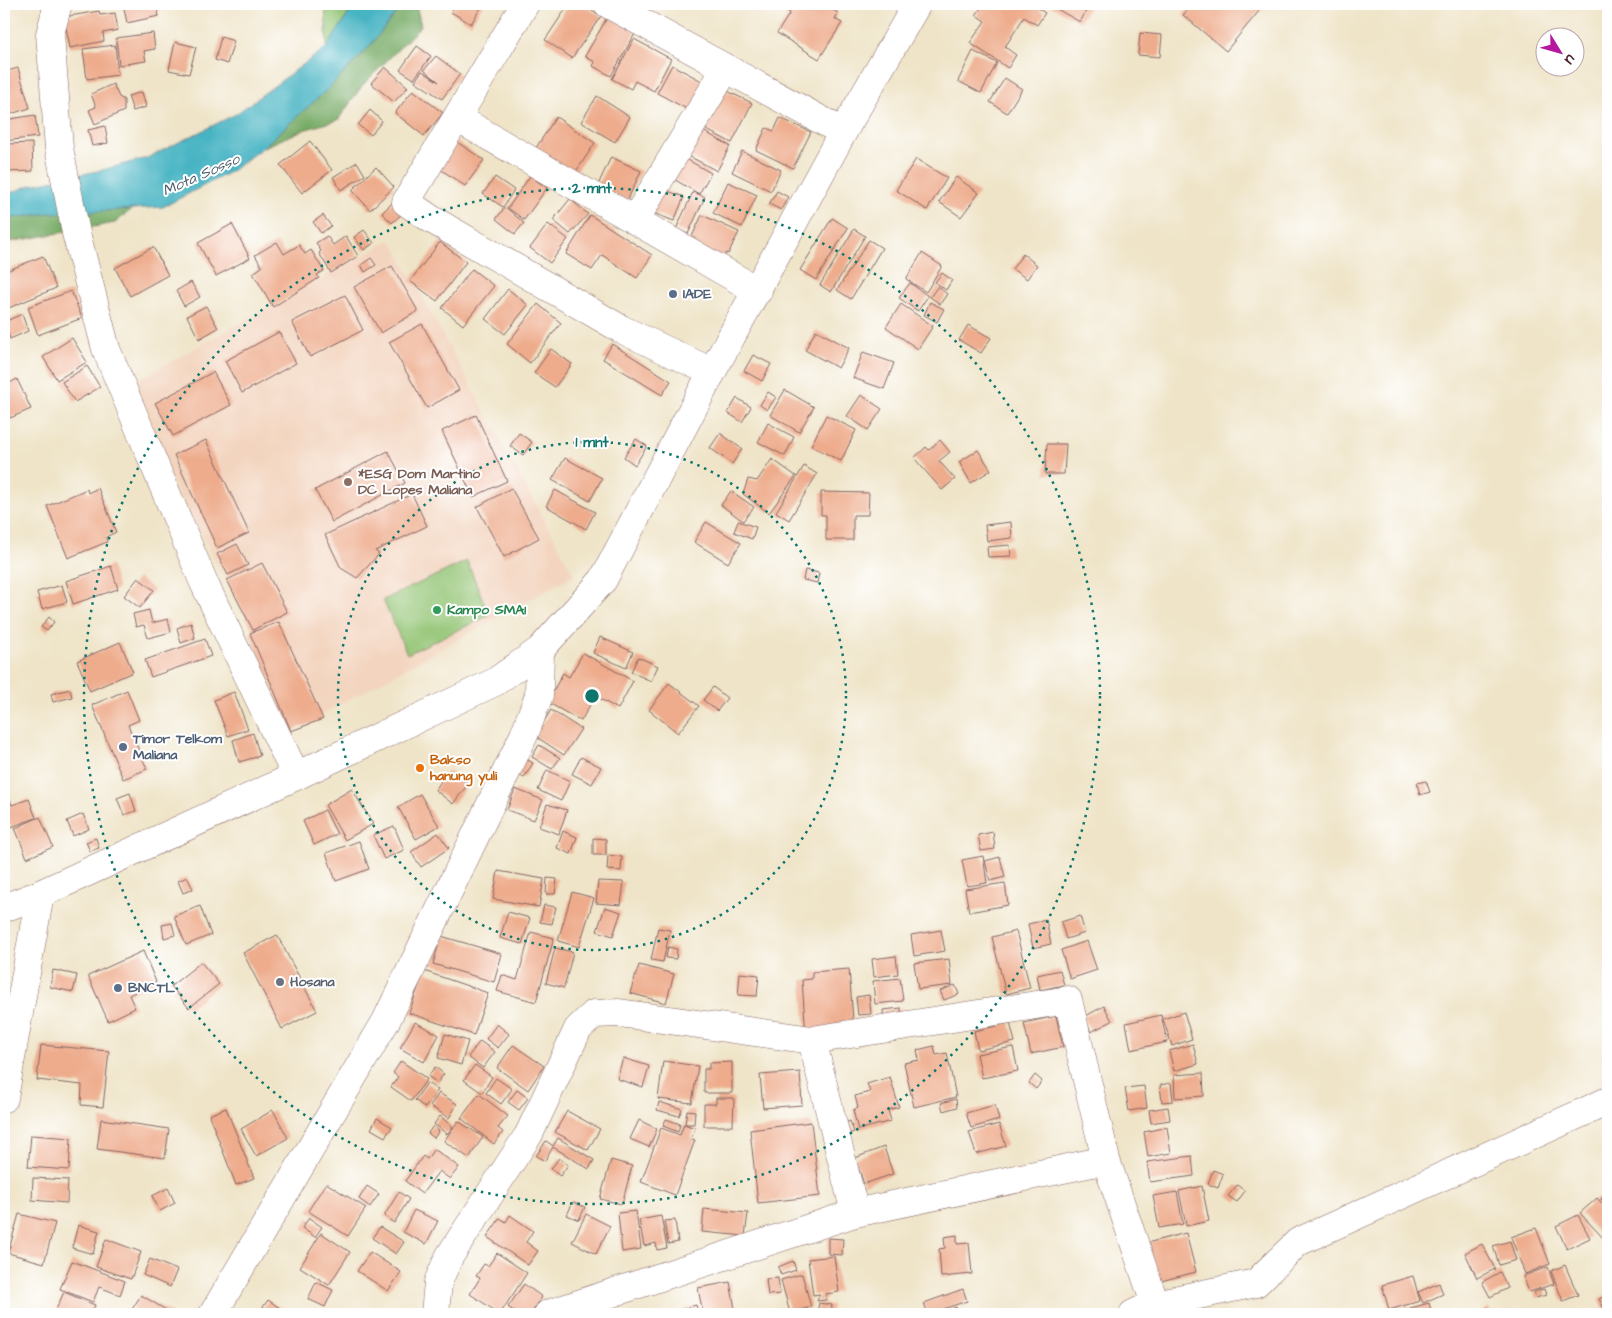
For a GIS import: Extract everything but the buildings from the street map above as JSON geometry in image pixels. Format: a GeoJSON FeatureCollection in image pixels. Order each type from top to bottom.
{"type":"FeatureCollection","features":[{"type":"Feature","properties":{"kind":"street"},"geometry":{"type":"LineString","coordinates":[[58,4],[50,34],[59,148],[76,233],[106,349],[204,583],[296,776]]}},
{"type":"Feature","properties":{"kind":"street"},"geometry":{"type":"LineString","coordinates":[[525,4],[406,202],[430,219],[621,329],[712,372]]}},
{"type":"Feature","properties":{"kind":"street"},"geometry":{"type":"LineString","coordinates":[[608,4],[843,132]]}},
{"type":"Feature","properties":{"kind":"street"},"geometry":{"type":"LineString","coordinates":[[4,908],[40,894],[495,682],[540,650],[603,580],[712,372],[758,291],[843,132],[917,4]]}},
{"type":"Feature","properties":{"kind":"street"},"geometry":{"type":"LineString","coordinates":[[635,220],[726,68]]}},
{"type":"Feature","properties":{"kind":"street"},"geometry":{"type":"LineString","coordinates":[[457,118],[758,291]]}},
{"type":"Feature","properties":{"kind":"street"},"geometry":{"type":"LineString","coordinates":[[213,1314],[386,1021],[524,734],[539,695],[540,650]]}},
{"type":"Feature","properties":{"kind":"street"},"geometry":{"type":"LineString","coordinates":[[4,1098],[40,894]]}},
{"type":"Feature","properties":{"kind":"street"},"geometry":{"type":"LineString","coordinates":[[434,1314],[438,1282],[449,1257],[529,1134],[578,1029],[594,1014],[619,1013],[812,1040],[1068,1000],[1144,1309],[1256,1283],[1298,1242],[1608,1101]]}},
{"type":"Feature","properties":{"kind":"street"},"geometry":{"type":"LineString","coordinates":[[812,1040],[855,1212]]}},
{"type":"Feature","properties":{"kind":"street"},"geometry":{"type":"LineString","coordinates":[[548,1314],[855,1212],[1106,1160]]}},
{"type":"Feature","properties":{"kind":"shaded area","name":"*ESG Dom Martino DC Lopes Maliana"},"geometry":{"type":"Polygon","coordinates":[[[391,240],[574,575],[305,724],[121,389],[391,240]]]}},
{"type":"Feature","properties":{"kind":"green space"},"geometry":{"type":"Polygon","coordinates":[[[325,4],[355,4],[327,47],[325,4]]]}},
{"type":"Feature","properties":{"kind":"green space"},"geometry":{"type":"Polygon","coordinates":[[[403,4],[416,4],[421,26],[362,86],[338,120],[303,130],[262,148],[329,88],[369,47],[403,4]]]}},
{"type":"Feature","properties":{"kind":"green space"},"geometry":{"type":"Polygon","coordinates":[[[132,209],[115,223],[4,243],[4,219],[50,213],[132,209]]]}},
{"type":"Feature","properties":{"kind":"green space","name":"Kampo SMA1"},"geometry":{"type":"Polygon","coordinates":[[[467,561],[488,616],[407,654],[383,600],[467,561]]]}},
{"type":"Feature","properties":{"kind":"water","name":"Mota Sosso"},"geometry":{"type":"Polygon","coordinates":[[[355,4],[403,4],[369,47],[329,88],[262,148],[230,172],[163,207],[50,213],[4,219],[4,193],[147,158],[236,114],[327,47],[355,4]]]}},
{"type":"Feature","properties":{"kind":"place","name":"IADE"},"geometry":{"type":"Point","coordinates":[673,294]}},
{"type":"Feature","properties":{"kind":"place","name":"*ESG Dom Martino DC Lopes Maliana"},"geometry":{"type":"Point","coordinates":[348,482]}},
{"type":"Feature","properties":{"kind":"place","name":"Kampo SMA1"},"geometry":{"type":"Point","coordinates":[437,610]}},
{"type":"Feature","properties":{"kind":"place","name":"Timor Telkom Maliana"},"geometry":{"type":"Point","coordinates":[123,747]}},
{"type":"Feature","properties":{"kind":"place","name":"Bakso hanung yuli"},"geometry":{"type":"Point","coordinates":[420,768]}},
{"type":"Feature","properties":{"kind":"place","name":"Hosana"},"geometry":{"type":"Point","coordinates":[280,982]}},
{"type":"Feature","properties":{"kind":"place","name":"BNCTL"},"geometry":{"type":"Point","coordinates":[118,988]}}]}
